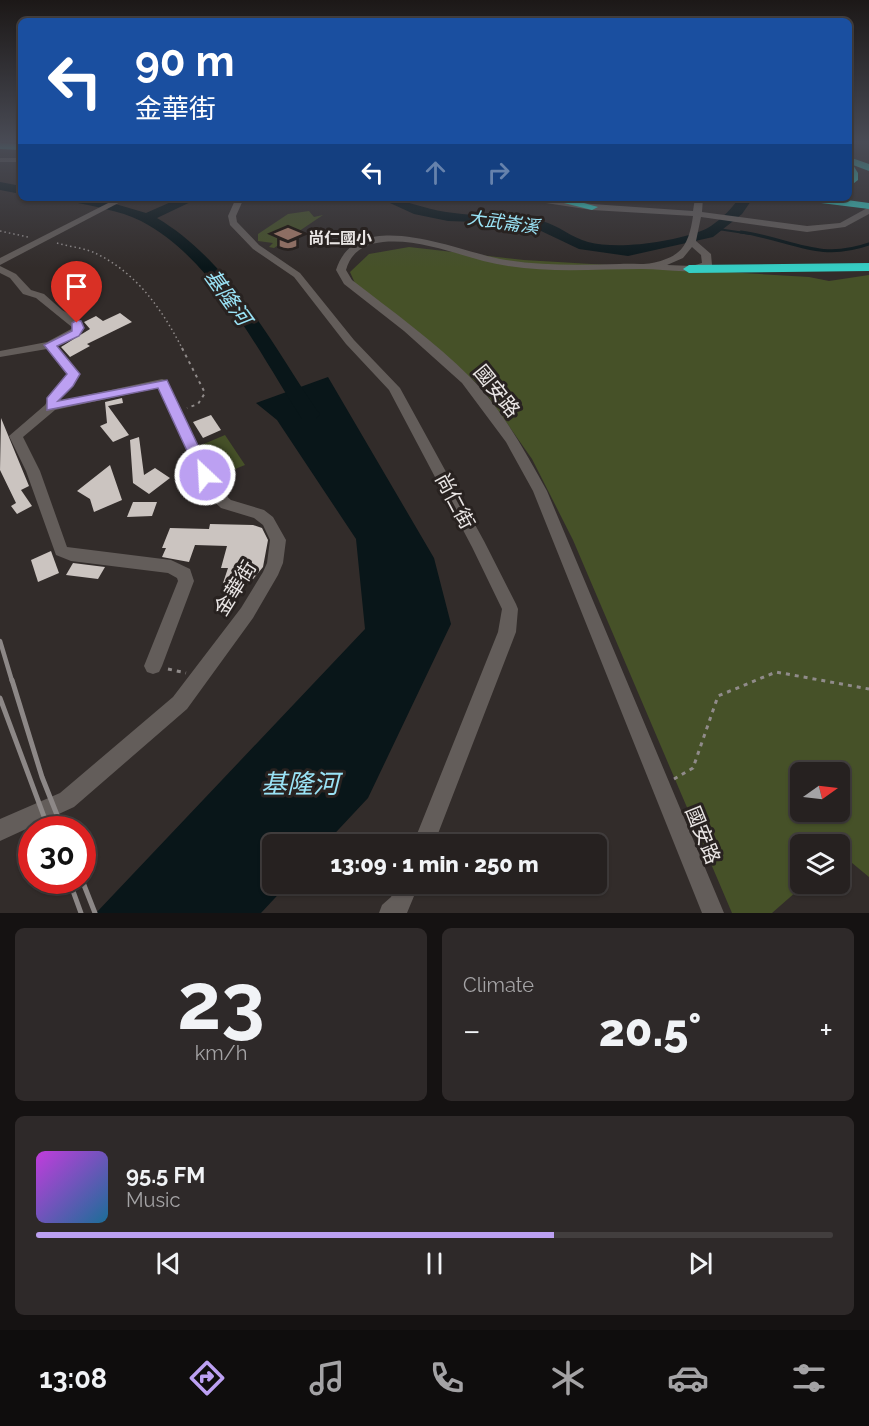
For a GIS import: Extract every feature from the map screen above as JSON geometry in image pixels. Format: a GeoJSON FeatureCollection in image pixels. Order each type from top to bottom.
{"type":"FeatureCollection","features":[{"type":"Feature","properties":{"kind":"highway"},"geometry":{"type":"LineString","coordinates":[[852,198],[869,200]]}},
{"type":"Feature","properties":{"kind":"highway"},"geometry":{"type":"LineString","coordinates":[[564,201],[592,207]]}},
{"type":"Feature","properties":{"kind":"highway"},"geometry":{"type":"LineString","coordinates":[[818,201],[867,212]]}},
{"type":"Feature","properties":{"kind":"highway"},"geometry":{"type":"LineString","coordinates":[[700,267],[869,267]]}},
{"type":"Feature","properties":{"kind":"street"},"geometry":{"type":"LineString","coordinates":[[0,354],[50,345],[75,333],[79,328],[77,323],[58,312],[40,296],[27,292],[13,276],[1,269],[39,240],[118,201]]}},
{"type":"Feature","properties":{"kind":"street"},"geometry":{"type":"LineString","coordinates":[[548,201],[592,207],[709,213],[807,229],[837,226],[859,228]]}},
{"type":"Feature","properties":{"kind":"street"},"geometry":{"type":"LineString","coordinates":[[599,201],[697,214]]}},
{"type":"Feature","properties":{"kind":"street"},"geometry":{"type":"LineString","coordinates":[[690,246],[706,254],[700,267],[687,257],[699,201]]}},
{"type":"Feature","properties":{"kind":"street","name":"尚仁街"},"geometry":{"type":"LineString","coordinates":[[237,204],[233,223],[256,247],[297,275],[350,342],[394,388],[479,545],[510,609],[507,632],[428,834]]}},
{"type":"Feature","properties":{"kind":"street"},"geometry":{"type":"LineString","coordinates":[[837,226],[867,212]]}},
{"type":"Feature","properties":{"kind":"street","name":"國安路"},"geometry":{"type":"LineString","coordinates":[[700,267],[645,266],[594,269],[521,265],[402,239],[366,243],[351,249],[344,258],[341,270],[354,288],[408,329],[466,380],[511,439],[540,491],[713,913]]}},
{"type":"Feature","properties":{"kind":"street"},"geometry":{"type":"LineString","coordinates":[[645,266],[676,259],[690,246]]}},
{"type":"Feature","properties":{"kind":"street","name":"金華街"},"geometry":{"type":"LineString","coordinates":[[50,345],[74,374],[69,384],[53,398],[51,407]]}},
{"type":"Feature","properties":{"kind":"street","name":"金華街"},"geometry":{"type":"LineString","coordinates":[[0,830],[67,800],[180,704],[270,575],[275,563],[278,540],[268,521],[259,514],[226,504],[218,499],[162,383],[51,407],[16,436],[33,471],[61,551],[71,555],[171,567],[184,574],[186,581],[153,666]]}},
{"type":"Feature","properties":{"kind":"street"},"geometry":{"type":"LineString","coordinates":[[390,913],[399,905],[404,894]]}},
{"type":"Feature","properties":{"kind":"path"},"geometry":{"type":"LineString","coordinates":[[0,231],[39,240]]}},
{"type":"Feature","properties":{"kind":"path"},"geometry":{"type":"LineString","coordinates":[[57,243],[97,254],[139,284],[167,319],[205,393],[198,404],[176,412]]}},
{"type":"Feature","properties":{"kind":"path"},"geometry":{"type":"LineString","coordinates":[[153,666],[200,676]]}},
{"type":"Feature","properties":{"kind":"path"},"geometry":{"type":"LineString","coordinates":[[662,786],[693,768],[718,696],[776,672],[869,689]]}},
{"type":"Feature","properties":{"kind":"green space"},"geometry":{"type":"Polygon","coordinates":[[[309,211],[314,217],[323,215],[274,248],[269,247],[273,243],[258,241],[258,234],[288,214],[309,211]]]}},
{"type":"Feature","properties":{"kind":"green space"},"geometry":{"type":"Polygon","coordinates":[[[409,247],[524,260],[809,277],[829,281],[869,275],[869,877],[850,861],[850,834],[790,834],[790,894],[794,894],[772,913],[732,913],[573,540],[532,459],[481,386],[358,290],[350,272],[369,254],[409,247]]]}},
{"type":"Feature","properties":{"kind":"green space"},"geometry":{"type":"Polygon","coordinates":[[[225,435],[245,465],[218,476],[199,446],[225,435]]]}},
{"type":"Feature","properties":{"kind":"water","name":"基隆河"},"geometry":{"type":"Polygon","coordinates":[[[328,377],[434,558],[451,624],[368,798],[334,834],[262,834],[262,894],[279,894],[261,913],[96,913],[365,629],[356,539],[277,420],[256,403],[328,377]]]}},
{"type":"Feature","properties":{"kind":"building"},"geometry":{"type":"Polygon","coordinates":[[[120,313],[132,322],[87,344],[90,346],[70,357],[61,347],[90,329],[84,322],[96,316],[103,321],[120,313]]]}},
{"type":"Feature","properties":{"kind":"building"},"geometry":{"type":"Polygon","coordinates":[[[122,398],[123,403],[108,406],[129,435],[113,442],[100,426],[107,423],[105,402],[122,398]]]}},
{"type":"Feature","properties":{"kind":"building"},"geometry":{"type":"Polygon","coordinates":[[[211,415],[221,430],[203,438],[193,422],[211,415]]]}},
{"type":"Feature","properties":{"kind":"building"},"geometry":{"type":"Polygon","coordinates":[[[1,418],[29,486],[21,490],[32,506],[17,514],[11,506],[16,503],[0,470],[1,418]]]}},
{"type":"Feature","properties":{"kind":"building"},"geometry":{"type":"Polygon","coordinates":[[[139,437],[144,475],[155,468],[170,478],[149,494],[133,483],[130,440],[139,437]]]}},
{"type":"Feature","properties":{"kind":"building"},"geometry":{"type":"Polygon","coordinates":[[[110,465],[122,500],[94,512],[90,499],[77,491],[110,465]]]}},
{"type":"Feature","properties":{"kind":"building"},"geometry":{"type":"Polygon","coordinates":[[[133,502],[157,502],[152,516],[127,517],[133,502]]]}},
{"type":"Feature","properties":{"kind":"building"},"geometry":{"type":"Polygon","coordinates":[[[210,524],[253,525],[262,528],[268,540],[263,567],[249,584],[223,583],[228,568],[221,568],[227,546],[195,545],[189,562],[162,557],[166,548],[162,548],[170,528],[209,529],[210,524]]]}},
{"type":"Feature","properties":{"kind":"building"},"geometry":{"type":"Polygon","coordinates":[[[51,551],[59,573],[38,582],[31,560],[51,551]]]}},
{"type":"Feature","properties":{"kind":"building"},"geometry":{"type":"Polygon","coordinates":[[[73,563],[105,567],[98,579],[66,575],[73,563]]]}},
{"type":"Feature","properties":{"kind":"waterway","name":"基隆河"},"geometry":{"type":"LineString","coordinates":[[0,186],[18,189]]}},
{"type":"Feature","properties":{"kind":"waterway","name":"基隆河"},"geometry":{"type":"LineString","coordinates":[[88,201],[146,218]]}},
{"type":"Feature","properties":{"kind":"waterway","name":"大武崙溪"},"geometry":{"type":"LineString","coordinates":[[146,218],[185,201]]}},
{"type":"Feature","properties":{"kind":"waterway","name":"大武崙溪"},"geometry":{"type":"LineString","coordinates":[[393,201],[414,210],[448,217],[504,219],[543,226],[584,246],[628,251],[708,234],[737,211],[744,201]]}},
{"type":"Feature","properties":{"kind":"waterway","name":"基隆河"},"geometry":{"type":"LineString","coordinates":[[146,218],[170,232],[215,277],[257,334],[309,414]]}},
{"type":"Feature","properties":{"kind":"waterway"},"geometry":{"type":"LineString","coordinates":[[718,229],[751,234]]}},
{"type":"Feature","properties":{"kind":"waterway"},"geometry":{"type":"LineString","coordinates":[[741,232],[819,250],[835,251],[869,244]]}},
{"type":"Feature","properties":{"kind":"railway"},"geometry":{"type":"LineString","coordinates":[[0,641],[12,681]]}},
{"type":"Feature","properties":{"kind":"railway"},"geometry":{"type":"LineString","coordinates":[[12,680],[42,777],[57,816]]}},
{"type":"Feature","properties":{"kind":"railway"},"geometry":{"type":"LineString","coordinates":[[0,698],[44,816]]}},
{"type":"Feature","properties":{"kind":"railway"},"geometry":{"type":"LineString","coordinates":[[74,894],[81,913]]}},
{"type":"Feature","properties":{"kind":"railway"},"geometry":{"type":"LineString","coordinates":[[88,894],[95,913]]}},
{"type":"Feature","properties":{"kind":"place","name":"尚仁國小"},"geometry":{"type":"Point","coordinates":[288,238]}},
{"type":"Feature","properties":{"kind":"route"},"geometry":{"type":"LineString","coordinates":[[77,323],[79,328],[75,333],[50,345],[74,374],[69,384],[53,398],[51,407],[162,383],[205,475]]}}]}
